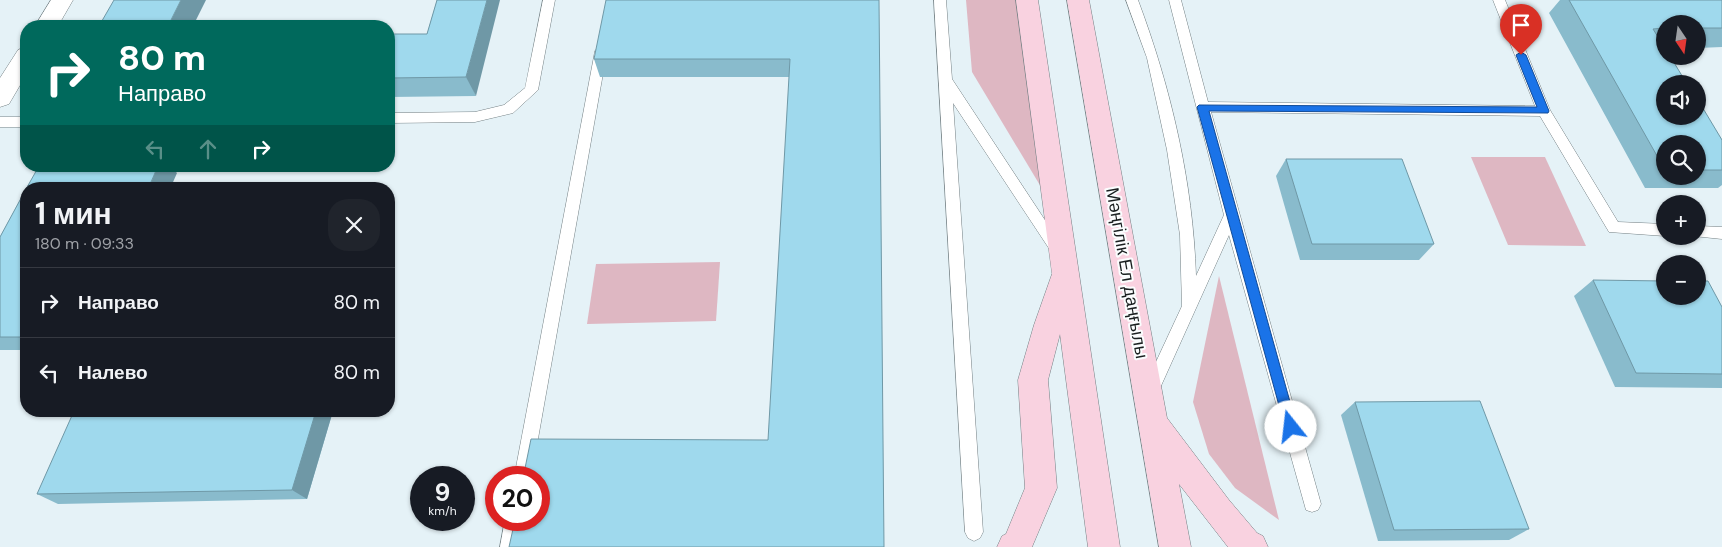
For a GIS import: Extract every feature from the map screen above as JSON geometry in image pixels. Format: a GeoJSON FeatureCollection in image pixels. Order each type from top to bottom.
{"type":"FeatureCollection","features":[{"type":"Feature","properties":{"kind":"main road"},"geometry":{"type":"LineString","coordinates":[[1027,0],[1066,266],[1104,547]]}},
{"type":"Feature","properties":{"kind":"main road","name":"Мәңгілік Ел даңғылы"},"geometry":{"type":"LineString","coordinates":[[1078,0],[1175,547]]}},
{"type":"Feature","properties":{"kind":"main road"},"geometry":{"type":"LineString","coordinates":[[1013,547],[1041,488],[1033,380],[1066,266]]}},
{"type":"Feature","properties":{"kind":"main road"},"geometry":{"type":"LineString","coordinates":[[1151,410],[1218,511],[1246,544],[1252,547]]}},
{"type":"Feature","properties":{"kind":"street"},"geometry":{"type":"LineString","coordinates":[[50,20],[62,0]]}},
{"type":"Feature","properties":{"kind":"street"},"geometry":{"type":"LineString","coordinates":[[0,98],[20,66]]}},
{"type":"Feature","properties":{"kind":"lane"},"geometry":{"type":"LineString","coordinates":[[395,118],[475,117],[508,109],[530,90],[549,0]]}},
{"type":"Feature","properties":{"kind":"lane"},"geometry":{"type":"LineString","coordinates":[[940,0],[974,532]]}},
{"type":"Feature","properties":{"kind":"lane"},"geometry":{"type":"LineString","coordinates":[[1132,0],[1153,58],[1174,150],[1187,235],[1189,306]]}},
{"type":"Feature","properties":{"kind":"lane"},"geometry":{"type":"LineString","coordinates":[[1175,0],[1231,215],[1312,504]]}},
{"type":"Feature","properties":{"kind":"lane"},"geometry":{"type":"LineString","coordinates":[[1499,0],[1544,111],[1614,228],[1656,230]]}},
{"type":"Feature","properties":{"kind":"lane"},"geometry":{"type":"LineString","coordinates":[[524,466],[604,39]]}},
{"type":"Feature","properties":{"kind":"lane"},"geometry":{"type":"LineString","coordinates":[[945,80],[1066,266]]}},
{"type":"Feature","properties":{"kind":"lane"},"geometry":{"type":"LineString","coordinates":[[1202,107],[1544,111]]}},
{"type":"Feature","properties":{"kind":"lane"},"geometry":{"type":"LineString","coordinates":[[0,122],[20,122]]}},
{"type":"Feature","properties":{"kind":"lane"},"geometry":{"type":"LineString","coordinates":[[1151,410],[1189,306],[1231,215]]}},
{"type":"Feature","properties":{"kind":"lane"},"geometry":{"type":"LineString","coordinates":[[1706,232],[1722,233]]}},
{"type":"Feature","properties":{"kind":"lane"},"geometry":{"type":"LineString","coordinates":[[508,547],[512,531]]}},
{"type":"Feature","properties":{"kind":"shaded area"},"geometry":{"type":"Polygon","coordinates":[[[966,0],[1017,0],[1044,192],[972,72],[966,0]]]}},
{"type":"Feature","properties":{"kind":"shaded area"},"geometry":{"type":"Polygon","coordinates":[[[1471,157],[1545,157],[1586,246],[1508,245],[1471,157]]]}},
{"type":"Feature","properties":{"kind":"shaded area"},"geometry":{"type":"Polygon","coordinates":[[[720,262],[716,321],[587,324],[596,264],[720,262]]]}},
{"type":"Feature","properties":{"kind":"shaded area"},"geometry":{"type":"Polygon","coordinates":[[[1219,276],[1279,520],[1235,488],[1209,454],[1193,402],[1219,276]]]}},
{"type":"Feature","properties":{"kind":"building"},"geometry":{"type":"Polygon","coordinates":[[[114,0],[181,0],[171,20],[102,20],[114,0]]]}},
{"type":"Feature","properties":{"kind":"building"},"geometry":{"type":"Polygon","coordinates":[[[437,0],[487,0],[466,77],[395,78],[395,34],[427,34],[437,0]]]}},
{"type":"Feature","properties":{"kind":"building"},"geometry":{"type":"Polygon","coordinates":[[[606,0],[879,0],[884,547],[509,547],[513,531],[550,531],[550,466],[525,466],[531,439],[768,440],[790,59],[594,59],[606,0]]]}},
{"type":"Feature","properties":{"kind":"building"},"geometry":{"type":"Polygon","coordinates":[[[1569,0],[1722,0],[1722,28],[1706,28],[1706,15],[1656,15],[1656,29],[1653,29],[1656,34],[1656,65],[1675,65],[1682,75],[1656,75],[1656,125],[1706,125],[1706,113],[1722,140],[1722,170],[1706,170],[1706,135],[1656,135],[1656,154],[1569,0]]]}},
{"type":"Feature","properties":{"kind":"building"},"geometry":{"type":"Polygon","coordinates":[[[1286,159],[1402,159],[1434,244],[1312,244],[1286,159]]]}},
{"type":"Feature","properties":{"kind":"building"},"geometry":{"type":"Polygon","coordinates":[[[36,172],[155,172],[151,182],[30,182],[36,172]]]}},
{"type":"Feature","properties":{"kind":"building"},"geometry":{"type":"Polygon","coordinates":[[[20,200],[20,337],[0,337],[0,237],[20,200]]]}},
{"type":"Feature","properties":{"kind":"building"},"geometry":{"type":"Polygon","coordinates":[[[1593,280],[1656,281],[1656,305],[1706,305],[1706,281],[1708,281],[1722,307],[1722,374],[1636,373],[1593,280]]]}},
{"type":"Feature","properties":{"kind":"building"},"geometry":{"type":"Polygon","coordinates":[[[1480,401],[1529,529],[1394,530],[1355,402],[1480,401]]]}},
{"type":"Feature","properties":{"kind":"building"},"geometry":{"type":"Polygon","coordinates":[[[71,417],[314,417],[292,490],[37,494],[71,417]]]}},
{"type":"Feature","properties":{"kind":"route"},"geometry":{"type":"LineString","coordinates":[[1291,427],[1202,107],[1544,111],[1521,55]]}}]}
